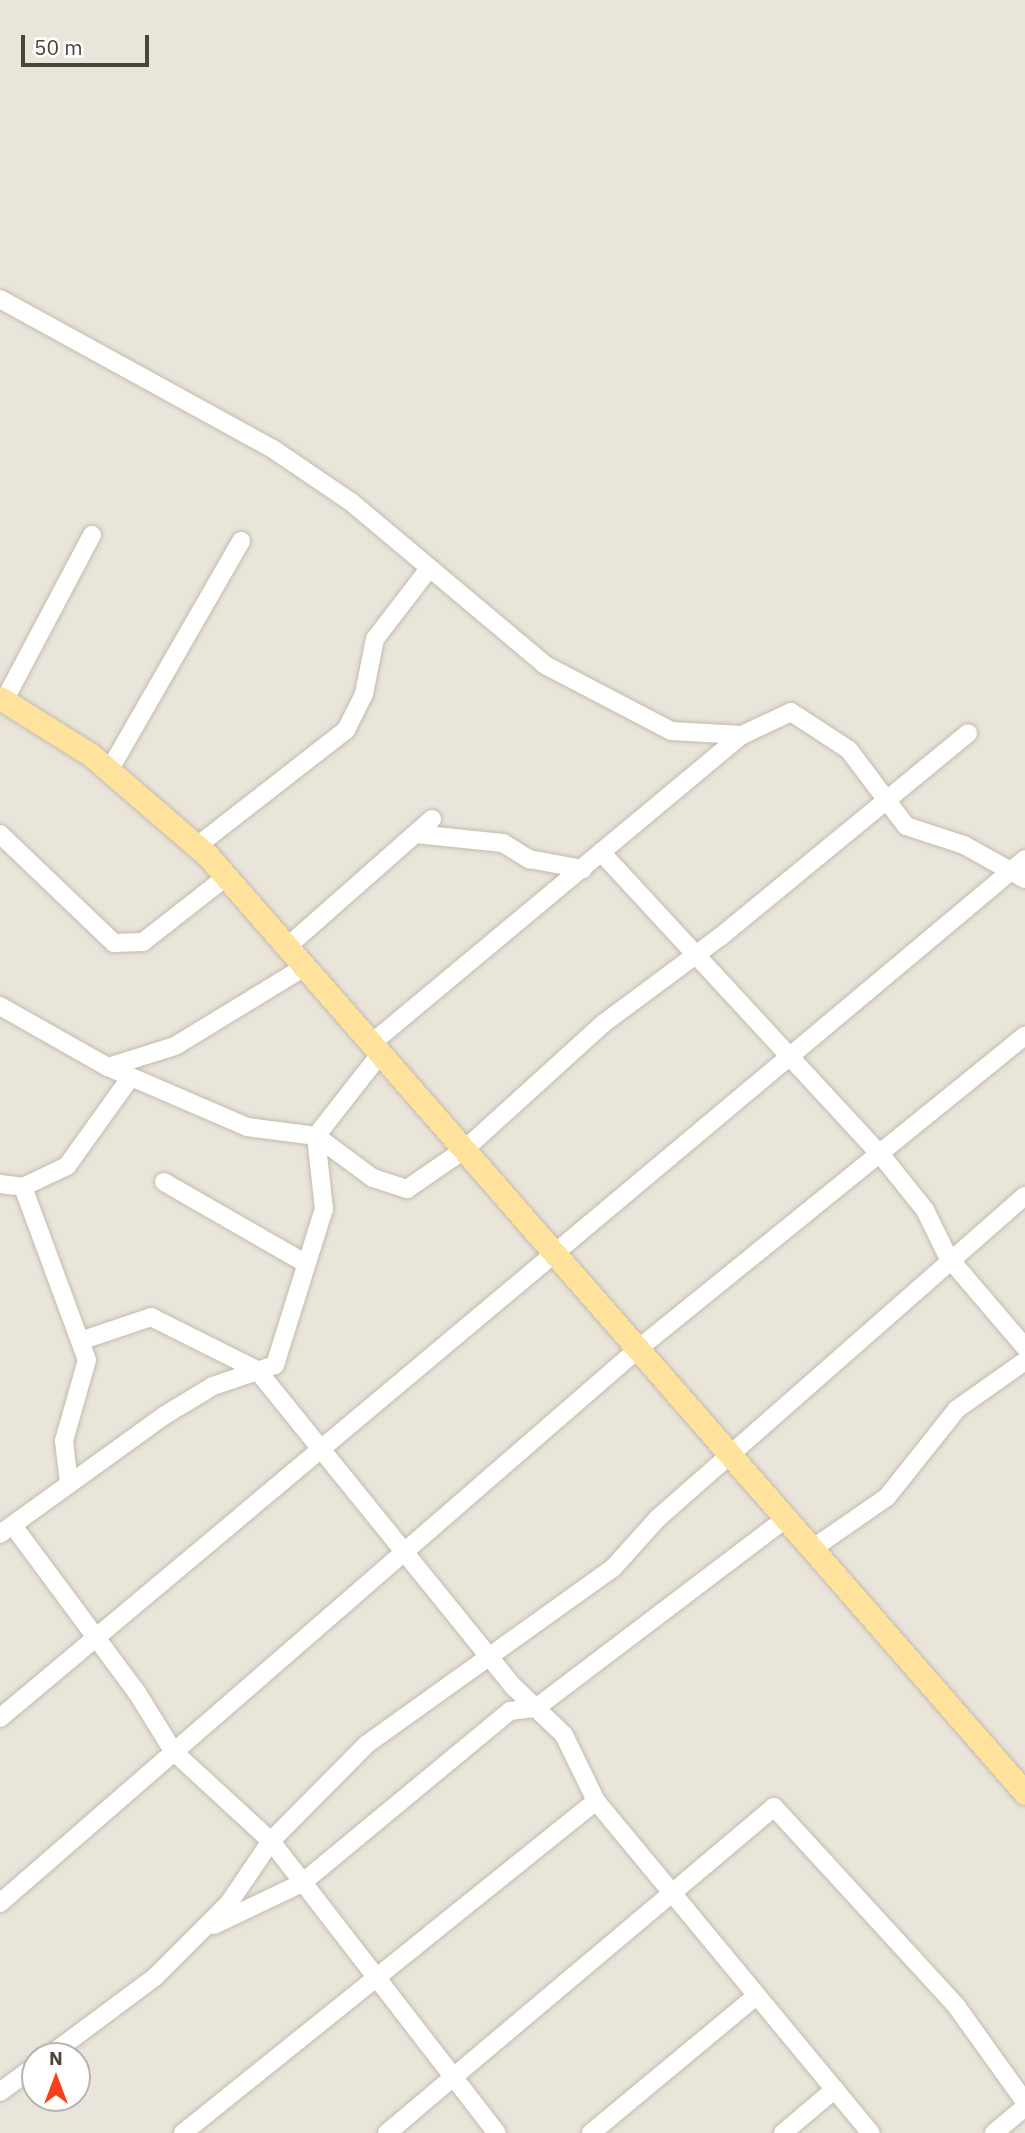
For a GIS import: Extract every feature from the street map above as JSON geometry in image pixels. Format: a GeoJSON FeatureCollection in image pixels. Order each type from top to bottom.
{"type":"FeatureCollection","features":[{"type":"Feature","properties":{"kind":"main road"},"geometry":{"type":"LineString","coordinates":[[2,699],[110,769],[197,846],[226,877],[1025,1793]]}},
{"type":"Feature","properties":{"kind":"street"},"geometry":{"type":"LineString","coordinates":[[0,299],[273,449],[351,502],[428,570],[545,665],[671,731],[742,735]]}},
{"type":"Feature","properties":{"kind":"street"},"geometry":{"type":"LineString","coordinates":[[2,699],[92,535]]}},
{"type":"Feature","properties":{"kind":"street"},"geometry":{"type":"LineString","coordinates":[[110,769],[241,541]]}},
{"type":"Feature","properties":{"kind":"street"},"geometry":{"type":"LineString","coordinates":[[197,846],[346,730],[364,694],[375,639],[428,570]]}},
{"type":"Feature","properties":{"kind":"street"},"geometry":{"type":"LineString","coordinates":[[497,2133],[373,1979],[271,1841],[173,1751],[96,1637],[7,1530],[174,1409],[257,1370],[275,1365],[303,1262],[324,1209],[316,1136],[377,1048],[601,852],[742,735],[791,712],[849,750],[906,826],[964,845],[1025,879]]}},
{"type":"Feature","properties":{"kind":"street"},"geometry":{"type":"LineString","coordinates":[[0,1006],[130,1078],[247,1127],[316,1136],[373,1178],[407,1189],[465,1149],[604,1023],[700,952],[968,733]]}},
{"type":"Feature","properties":{"kind":"street"},"geometry":{"type":"LineString","coordinates":[[288,946],[432,819]]}},
{"type":"Feature","properties":{"kind":"street"},"geometry":{"type":"LineString","coordinates":[[0,834],[114,943],[143,942],[226,877]]}},
{"type":"Feature","properties":{"kind":"street"},"geometry":{"type":"LineString","coordinates":[[416,834],[503,843],[528,859],[583,869]]}},
{"type":"Feature","properties":{"kind":"street"},"geometry":{"type":"LineString","coordinates":[[601,852],[700,952],[881,1155],[925,1210],[948,1258],[1025,1347]]}},
{"type":"Feature","properties":{"kind":"street"},"geometry":{"type":"LineString","coordinates":[[0,1718],[556,1254],[1008,870],[1025,859]]}},
{"type":"Feature","properties":{"kind":"street"},"geometry":{"type":"LineString","coordinates":[[108,1067],[175,1046],[306,967]]}},
{"type":"Feature","properties":{"kind":"street"},"geometry":{"type":"LineString","coordinates":[[0,1903],[638,1349],[1025,1036]]}},
{"type":"Feature","properties":{"kind":"street"},"geometry":{"type":"LineString","coordinates":[[0,1184],[23,1187],[67,1166],[130,1078]]}},
{"type":"Feature","properties":{"kind":"street"},"geometry":{"type":"LineString","coordinates":[[164,1182],[303,1262]]}},
{"type":"Feature","properties":{"kind":"street"},"geometry":{"type":"LineString","coordinates":[[23,1187],[83,1340],[87,1360],[64,1441],[69,1483]]}},
{"type":"Feature","properties":{"kind":"street"},"geometry":{"type":"LineString","coordinates":[[68,2042],[155,1978],[229,1903],[271,1841],[367,1744],[438,1688],[492,1659],[613,1568],[658,1518],[732,1457],[948,1258],[1025,1196]]}},
{"type":"Feature","properties":{"kind":"street"},"geometry":{"type":"LineString","coordinates":[[83,1340],[152,1317],[257,1370],[492,1659],[564,1735],[596,1801],[871,2133]]}},
{"type":"Feature","properties":{"kind":"street"},"geometry":{"type":"LineString","coordinates":[[813,1549],[887,1497],[957,1409],[1025,1361]]}},
{"type":"Feature","properties":{"kind":"street"},"geometry":{"type":"LineString","coordinates":[[201,1931],[302,1883],[510,1711],[536,1708],[786,1518]]}},
{"type":"Feature","properties":{"kind":"street"},"geometry":{"type":"LineString","coordinates":[[183,2133],[596,1801]]}},
{"type":"Feature","properties":{"kind":"street"},"geometry":{"type":"LineString","coordinates":[[387,2133],[774,1807],[957,2007],[1025,2102]]}},
{"type":"Feature","properties":{"kind":"street"},"geometry":{"type":"LineString","coordinates":[[592,2133],[756,1996]]}},
{"type":"Feature","properties":{"kind":"street"},"geometry":{"type":"LineString","coordinates":[[0,2092],[21,2076]]}},
{"type":"Feature","properties":{"kind":"street"},"geometry":{"type":"LineString","coordinates":[[783,2133],[835,2090]]}},
{"type":"Feature","properties":{"kind":"street"},"geometry":{"type":"LineString","coordinates":[[994,2133],[1025,2107]]}},
{"type":"Feature","properties":{"kind":"shaded area"},"geometry":{"type":"Polygon","coordinates":[[[0,0],[1025,0],[1025,2133],[0,2133],[0,0]]]}}]}
